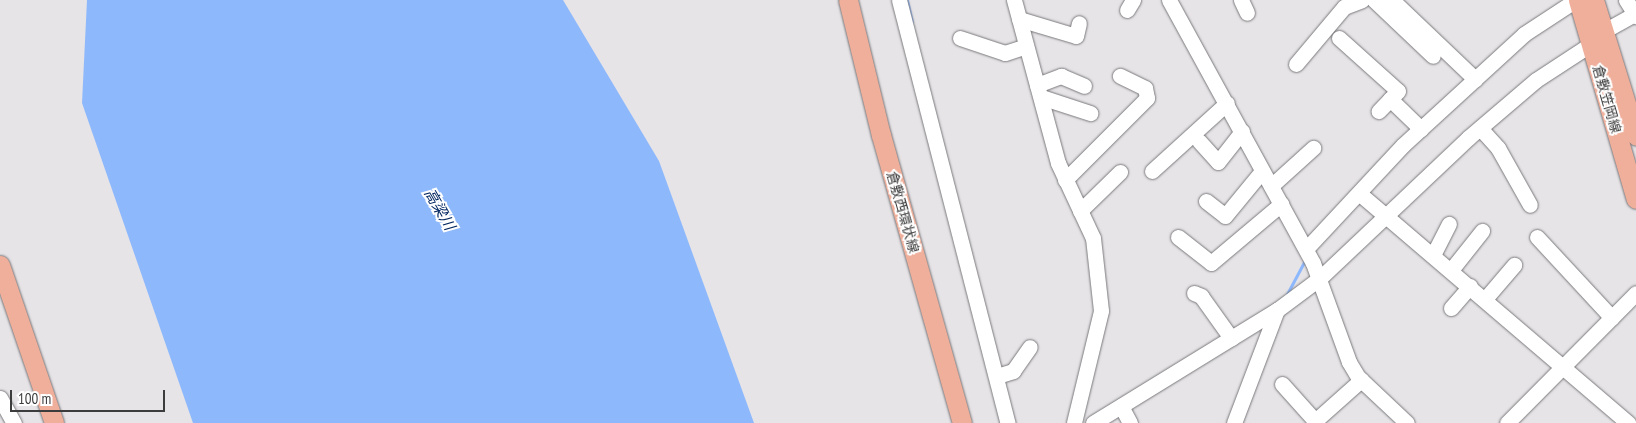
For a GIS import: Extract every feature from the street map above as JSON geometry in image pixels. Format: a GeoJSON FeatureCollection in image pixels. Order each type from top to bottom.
{"type":"FeatureCollection","features":[{"type":"Feature","properties":{"kind":"main road","name":"倉敷西環状線"},"geometry":{"type":"LineString","coordinates":[[848,0],[881,135],[962,423]]}},
{"type":"Feature","properties":{"kind":"main road","name":"倉敷笠岡線"},"geometry":{"type":"LineString","coordinates":[[1577,0],[1636,199]]}},
{"type":"Feature","properties":{"kind":"main road","name":"倉敷笠岡線"},"geometry":{"type":"LineString","coordinates":[[1594,0],[1636,136]]}},
{"type":"Feature","properties":{"kind":"main road"},"geometry":{"type":"LineString","coordinates":[[0,265],[54,423]]}},
{"type":"Feature","properties":{"kind":"street"},"geometry":{"type":"LineString","coordinates":[[899,0],[1000,375],[1008,423]]}},
{"type":"Feature","properties":{"kind":"street"},"geometry":{"type":"LineString","coordinates":[[1014,0],[1039,91],[1049,136],[1065,180],[1093,238],[1101,311],[1074,423]]}},
{"type":"Feature","properties":{"kind":"street"},"geometry":{"type":"LineString","coordinates":[[1169,0],[1225,105],[1242,131],[1280,205],[1306,249],[1320,278],[1349,362],[1361,380],[1407,423]]}},
{"type":"Feature","properties":{"kind":"street"},"geometry":{"type":"LineString","coordinates":[[1296,64],[1344,7],[1362,0]]}},
{"type":"Feature","properties":{"kind":"street"},"geometry":{"type":"LineString","coordinates":[[1374,0],[1475,79]]}},
{"type":"Feature","properties":{"kind":"street"},"geometry":{"type":"LineString","coordinates":[[1306,249],[1421,128],[1524,34],[1577,0]]}},
{"type":"Feature","properties":{"kind":"street"},"geometry":{"type":"LineString","coordinates":[[1093,423],[1277,310],[1320,278],[1480,128],[1536,80],[1591,44],[1604,31],[1635,14],[1626,0]]}},
{"type":"Feature","properties":{"kind":"street"},"geometry":{"type":"LineString","coordinates":[[1388,12],[1433,56]]}},
{"type":"Feature","properties":{"kind":"street"},"geometry":{"type":"LineString","coordinates":[[1019,18],[1076,36],[1079,22]]}},
{"type":"Feature","properties":{"kind":"street"},"geometry":{"type":"LineString","coordinates":[[960,38],[1005,53],[1026,46]]}},
{"type":"Feature","properties":{"kind":"street"},"geometry":{"type":"LineString","coordinates":[[1339,38],[1398,91],[1379,111]]}},
{"type":"Feature","properties":{"kind":"street"},"geometry":{"type":"LineString","coordinates":[[1039,91],[1061,76],[1084,86]]}},
{"type":"Feature","properties":{"kind":"street"},"geometry":{"type":"LineString","coordinates":[[1065,180],[1147,98],[1145,88],[1120,76]]}},
{"type":"Feature","properties":{"kind":"street"},"geometry":{"type":"LineString","coordinates":[[1039,91],[1090,113]]}},
{"type":"Feature","properties":{"kind":"street"},"geometry":{"type":"LineString","coordinates":[[1390,99],[1421,128]]}},
{"type":"Feature","properties":{"kind":"street"},"geometry":{"type":"LineString","coordinates":[[1152,171],[1225,105]]}},
{"type":"Feature","properties":{"kind":"street"},"geometry":{"type":"LineString","coordinates":[[1480,128],[1498,148],[1530,205]]}},
{"type":"Feature","properties":{"kind":"street"},"geometry":{"type":"LineString","coordinates":[[1198,141],[1218,162],[1242,131]]}},
{"type":"Feature","properties":{"kind":"street"},"geometry":{"type":"LineString","coordinates":[[1271,186],[1313,148]]}},
{"type":"Feature","properties":{"kind":"street"},"geometry":{"type":"LineString","coordinates":[[1206,201],[1225,216],[1262,171]]}},
{"type":"Feature","properties":{"kind":"street"},"geometry":{"type":"LineString","coordinates":[[1080,211],[1120,172]]}},
{"type":"Feature","properties":{"kind":"street"},"geometry":{"type":"LineString","coordinates":[[1360,194],[1434,255],[1628,423]]}},
{"type":"Feature","properties":{"kind":"street"},"geometry":{"type":"LineString","coordinates":[[1178,237],[1211,263],[1280,205]]}},
{"type":"Feature","properties":{"kind":"street"},"geometry":{"type":"LineString","coordinates":[[1434,255],[1450,224]]}},
{"type":"Feature","properties":{"kind":"street"},"geometry":{"type":"LineString","coordinates":[[1451,270],[1482,230]]}},
{"type":"Feature","properties":{"kind":"street"},"geometry":{"type":"LineString","coordinates":[[1537,237],[1612,318]]}},
{"type":"Feature","properties":{"kind":"street"},"geometry":{"type":"LineString","coordinates":[[1485,299],[1514,265]]}},
{"type":"Feature","properties":{"kind":"street"},"geometry":{"type":"LineString","coordinates":[[1451,308],[1470,286]]}},
{"type":"Feature","properties":{"kind":"street"},"geometry":{"type":"LineString","coordinates":[[1194,293],[1201,296],[1231,338]]}},
{"type":"Feature","properties":{"kind":"street"},"geometry":{"type":"LineString","coordinates":[[1507,423],[1636,293]]}},
{"type":"Feature","properties":{"kind":"street"},"geometry":{"type":"LineString","coordinates":[[1234,423],[1277,310]]}},
{"type":"Feature","properties":{"kind":"street"},"geometry":{"type":"LineString","coordinates":[[1000,375],[1013,371],[1030,347]]}},
{"type":"Feature","properties":{"kind":"street"},"geometry":{"type":"LineString","coordinates":[[1282,384],[1316,422],[1361,380]]}},
{"type":"Feature","properties":{"kind":"street"},"geometry":{"type":"LineString","coordinates":[[0,398],[14,423]]}},
{"type":"Feature","properties":{"kind":"street"},"geometry":{"type":"LineString","coordinates":[[1121,406],[1130,423]]}},
{"type":"Feature","properties":{"kind":"water","name":"高梁川"},"geometry":{"type":"Polygon","coordinates":[[[87,0],[563,0],[659,161],[754,423],[193,423],[82,103],[87,0]]]}},
{"type":"Feature","properties":{"kind":"waterway"},"geometry":{"type":"LineString","coordinates":[[907,0],[912,21]]}},
{"type":"Feature","properties":{"kind":"waterway"},"geometry":{"type":"LineString","coordinates":[[1287,294],[1305,260]]}}]}
